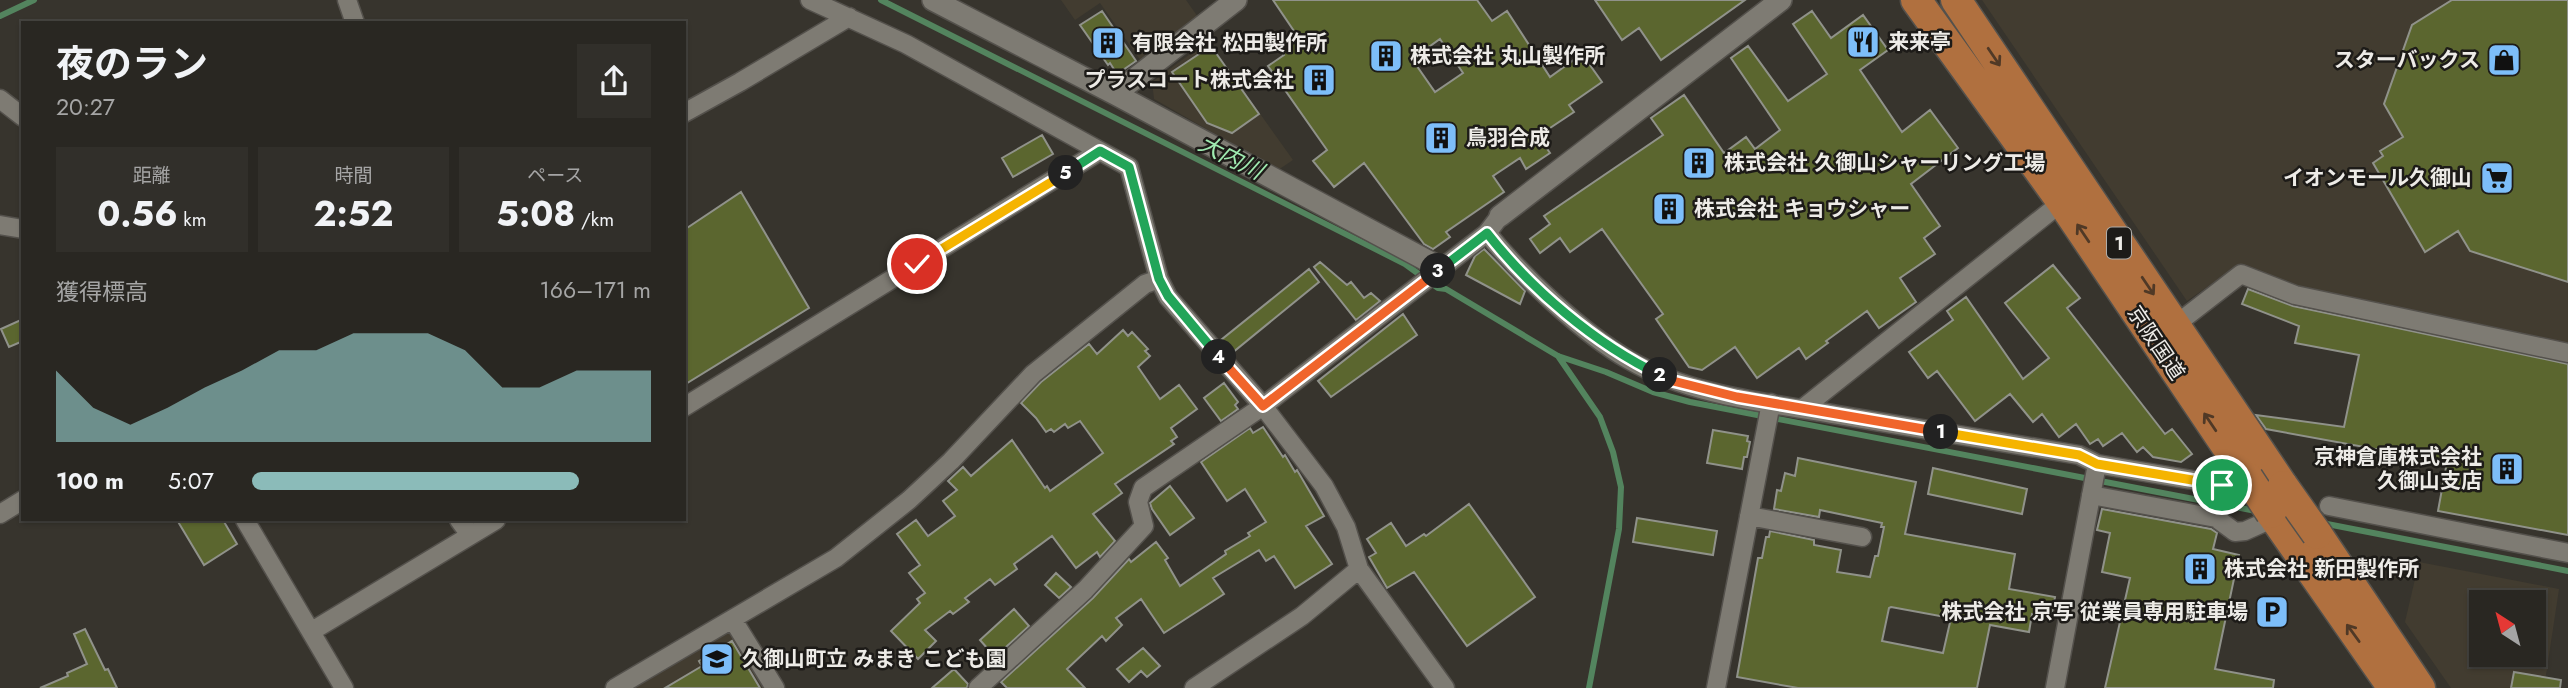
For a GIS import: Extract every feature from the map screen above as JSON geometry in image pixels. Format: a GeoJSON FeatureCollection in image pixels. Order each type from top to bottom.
{"type":"FeatureCollection","features":[{"type":"Feature","properties":{"kind":"highway","name":"京阪国道"},"geometry":{"type":"LineString","coordinates":[[1916,0],[2062,202],[2235,482],[2317,534],[2420,688]]}},
{"type":"Feature","properties":{"kind":"highway","name":"京阪国道"},"geometry":{"type":"LineString","coordinates":[[1956,0],[2174,326],[2276,506],[2393,688]]}},
{"type":"Feature","properties":{"kind":"street"},"geometry":{"type":"LineString","coordinates":[[346,0],[354,21]]}},
{"type":"Feature","properties":{"kind":"street"},"geometry":{"type":"LineString","coordinates":[[810,0],[906,44],[1129,167],[1159,279],[1168,296],[1263,406],[1324,486],[1346,527],[1359,569],[1445,688]]}},
{"type":"Feature","properties":{"kind":"street"},"geometry":{"type":"LineString","coordinates":[[933,0],[1115,94],[1438,271]]}},
{"type":"Feature","properties":{"kind":"street"},"geometry":{"type":"LineString","coordinates":[[1115,94],[1236,0]]}},
{"type":"Feature","properties":{"kind":"street"},"geometry":{"type":"LineString","coordinates":[[978,688],[1085,590],[1144,526],[1138,502],[1143,488],[1263,406],[1405,298],[1487,233],[1500,216],[1781,0]]}},
{"type":"Feature","properties":{"kind":"street"},"geometry":{"type":"LineString","coordinates":[[686,112],[849,17]]}},
{"type":"Feature","properties":{"kind":"street"},"geometry":{"type":"LineString","coordinates":[[0,99],[21,115]]}},
{"type":"Feature","properties":{"kind":"street"},"geometry":{"type":"LineString","coordinates":[[686,406],[1100,151]]}},
{"type":"Feature","properties":{"kind":"street"},"geometry":{"type":"LineString","coordinates":[[1802,409],[2062,202]]}},
{"type":"Feature","properties":{"kind":"street"},"geometry":{"type":"LineString","coordinates":[[0,225],[21,229]]}},
{"type":"Feature","properties":{"kind":"street"},"geometry":{"type":"LineString","coordinates":[[1487,233],[1538,288],[1594,335],[1629,360],[1673,381],[1802,409],[2079,455],[2097,464],[2235,482]]}},
{"type":"Feature","properties":{"kind":"street"},"geometry":{"type":"LineString","coordinates":[[2174,326],[2241,274],[2295,295],[2568,353]]}},
{"type":"Feature","properties":{"kind":"street"},"geometry":{"type":"LineString","coordinates":[[615,688],[836,558],[888,517],[951,461],[1033,374],[1145,284],[1159,279]]}},
{"type":"Feature","properties":{"kind":"street"},"geometry":{"type":"LineString","coordinates":[[1716,688],[1771,403]]}},
{"type":"Feature","properties":{"kind":"street"},"geometry":{"type":"LineString","coordinates":[[2055,688],[2097,464]]}},
{"type":"Feature","properties":{"kind":"street"},"geometry":{"type":"LineString","coordinates":[[2091,495],[2216,518],[2235,531],[2245,531],[2276,506]]}},
{"type":"Feature","properties":{"kind":"street"},"geometry":{"type":"LineString","coordinates":[[0,514],[21,500]]}},
{"type":"Feature","properties":{"kind":"street"},"geometry":{"type":"LineString","coordinates":[[2329,506],[2568,553]]}},
{"type":"Feature","properties":{"kind":"street"},"geometry":{"type":"LineString","coordinates":[[1749,516],[1862,537]]}},
{"type":"Feature","properties":{"kind":"street"},"geometry":{"type":"LineString","coordinates":[[246,521],[344,688]]}},
{"type":"Feature","properties":{"kind":"street"},"geometry":{"type":"LineString","coordinates":[[460,521],[470,536]]}},
{"type":"Feature","properties":{"kind":"street"},"geometry":{"type":"LineString","coordinates":[[312,631],[494,521]]}},
{"type":"Feature","properties":{"kind":"street"},"geometry":{"type":"LineString","coordinates":[[1194,688],[1302,616],[1359,569]]}},
{"type":"Feature","properties":{"kind":"street"},"geometry":{"type":"LineString","coordinates":[[733,620],[775,688]]}},
{"type":"Feature","properties":{"kind":"shaded area"},"geometry":{"type":"Polygon","coordinates":[[[1061,0],[1186,0],[1198,17],[1141,61],[1100,3],[1075,20],[1061,0]]]}},
{"type":"Feature","properties":{"kind":"shaded area"},"geometry":{"type":"Polygon","coordinates":[[[1982,0],[2568,0],[2568,344],[2300,289],[2249,272],[2240,264],[2187,301],[1982,0]]]}},
{"type":"Feature","properties":{"kind":"shaded area"},"geometry":{"type":"Polygon","coordinates":[[[1208,41],[1293,160],[1278,170],[1154,99],[1152,82],[1208,41]]]}},
{"type":"Feature","properties":{"kind":"shaded area"},"geometry":{"type":"Polygon","coordinates":[[[2419,562],[2559,589],[2544,688],[2451,688],[2405,622],[2419,562]]]}},
{"type":"Feature","properties":{"kind":"shaded area","name":"久御山町立 みまき こども園"},"geometry":{"type":"Polygon","coordinates":[[[732,631],[768,688],[635,688],[732,631]]]}},
{"type":"Feature","properties":{"kind":"building"},"geometry":{"type":"Polygon","coordinates":[[[1273,0],[1477,0],[1492,21],[1507,11],[1550,77],[1582,54],[1602,82],[1569,105],[1574,112],[1538,136],[1550,153],[1526,169],[1520,158],[1493,176],[1504,192],[1446,232],[1450,237],[1433,249],[1424,244],[1364,163],[1334,187],[1313,161],[1327,150],[1268,66],[1284,55],[1280,49],[1298,37],[1273,0]],[[1440,39],[1412,59],[1435,92],[1463,73],[1440,39]]]}},
{"type":"Feature","properties":{"kind":"building"},"geometry":{"type":"Polygon","coordinates":[[[1595,0],[1745,0],[1661,60],[1639,28],[1622,40],[1595,0]]]}},
{"type":"Feature","properties":{"kind":"building","name":"イオンモール久御山"},"geometry":{"type":"Polygon","coordinates":[[[2452,0],[2568,0],[2568,282],[2470,251],[2458,231],[2425,252],[2373,163],[2383,156],[2380,151],[2403,137],[2384,104],[2412,25],[2452,0]]]}},
{"type":"Feature","properties":{"kind":"building","name":"有限会社 松田製作所"},"geometry":{"type":"Polygon","coordinates":[[[1102,11],[1136,61],[1117,74],[1080,25],[1102,11]]]}},
{"type":"Feature","properties":{"kind":"building"},"geometry":{"type":"Polygon","coordinates":[[[1812,11],[1831,38],[1863,15],[1888,50],[1860,70],[1902,132],[1930,110],[1958,148],[1911,184],[1940,226],[1924,238],[1935,254],[1900,278],[1916,302],[1879,328],[1867,311],[1806,359],[1799,348],[1757,378],[1735,347],[1702,370],[1689,367],[1656,319],[1663,314],[1602,229],[1570,252],[1560,238],[1540,253],[1530,239],[1550,224],[1544,216],[1663,135],[1651,118],[1684,95],[1724,153],[1746,137],[1755,149],[1780,130],[1731,58],[1748,46],[1788,101],[1827,74],[1793,24],[1812,11]]]}},
{"type":"Feature","properties":{"kind":"building"},"geometry":{"type":"Polygon","coordinates":[[[1211,46],[1259,114],[1232,133],[1207,123],[1172,72],[1211,46]]]}},
{"type":"Feature","properties":{"kind":"building"},"geometry":{"type":"Polygon","coordinates":[[[1042,135],[1053,154],[1013,177],[1002,158],[1042,135]]]}},
{"type":"Feature","properties":{"kind":"building"},"geometry":{"type":"Polygon","coordinates":[[[741,192],[809,308],[686,384],[686,229],[741,192]]]}},
{"type":"Feature","properties":{"kind":"building"},"geometry":{"type":"Polygon","coordinates":[[[1484,249],[1525,291],[1520,304],[1466,275],[1475,256],[1484,249]]]}},
{"type":"Feature","properties":{"kind":"building"},"geometry":{"type":"Polygon","coordinates":[[[1320,262],[1347,285],[1351,282],[1364,298],[1371,293],[1380,301],[1356,320],[1314,267],[1320,262]]]}},
{"type":"Feature","properties":{"kind":"building"},"geometry":{"type":"Polygon","coordinates":[[[2053,265],[2080,298],[2067,308],[2165,434],[2172,429],[2192,454],[2181,462],[2153,457],[2143,447],[2137,452],[2122,433],[2103,446],[2098,439],[2090,444],[2076,424],[2059,437],[2042,414],[2033,422],[2010,394],[1975,421],[1937,371],[1928,378],[1909,352],[1953,320],[1947,311],[1966,297],[2023,379],[2049,358],[2005,303],[2053,265]]]}},
{"type":"Feature","properties":{"kind":"building"},"geometry":{"type":"Polygon","coordinates":[[[1309,269],[1319,282],[1232,353],[1221,340],[1309,269]]]}},
{"type":"Feature","properties":{"kind":"building"},"geometry":{"type":"Polygon","coordinates":[[[2248,289],[2293,306],[2568,364],[2568,535],[2438,511],[2447,462],[2266,429],[2256,415],[2344,427],[2359,355],[2295,343],[2299,326],[2242,304],[2248,289]]]}},
{"type":"Feature","properties":{"kind":"building"},"geometry":{"type":"Polygon","coordinates":[[[1403,314],[1417,335],[1331,397],[1318,381],[1403,314]]]}},
{"type":"Feature","properties":{"kind":"building"},"geometry":{"type":"Polygon","coordinates":[[[21,320],[21,342],[9,347],[1,329],[21,320]]]}},
{"type":"Feature","properties":{"kind":"building"},"geometry":{"type":"Polygon","coordinates":[[[1123,330],[1128,336],[1132,332],[1148,349],[1145,351],[1150,356],[1138,367],[1160,399],[1179,385],[1197,409],[1171,428],[1177,437],[1171,441],[1174,444],[1115,484],[1122,493],[1093,514],[1115,541],[1100,557],[1097,552],[1076,568],[1052,536],[1014,564],[1017,569],[995,585],[990,579],[965,598],[969,602],[953,614],[950,611],[925,630],[936,641],[918,659],[891,631],[920,603],[917,599],[925,593],[909,573],[920,565],[897,534],[916,520],[928,536],[955,516],[943,501],[957,490],[948,481],[963,467],[971,476],[1012,440],[1045,488],[1047,486],[1050,491],[1103,453],[1080,421],[1068,428],[1065,424],[1054,432],[1051,429],[1046,432],[1021,403],[1041,382],[1089,344],[1097,354],[1123,330]]]}},
{"type":"Feature","properties":{"kind":"building"},"geometry":{"type":"Polygon","coordinates":[[[1224,383],[1238,402],[1235,405],[1238,409],[1221,421],[1204,398],[1224,383]]]}},
{"type":"Feature","properties":{"kind":"building"},"geometry":{"type":"Polygon","coordinates":[[[1263,427],[1283,457],[1285,455],[1295,472],[1297,470],[1324,516],[1306,526],[1332,564],[1295,588],[1274,556],[1266,561],[1259,550],[1213,578],[1224,594],[1164,633],[1141,599],[1116,618],[1122,625],[1106,641],[1102,636],[1067,669],[1085,688],[1007,688],[1001,682],[1093,598],[1129,559],[1131,562],[1156,542],[1168,558],[1165,560],[1180,586],[1266,522],[1245,489],[1227,501],[1201,462],[1250,428],[1253,433],[1263,427]]]}},
{"type":"Feature","properties":{"kind":"building"},"geometry":{"type":"Polygon","coordinates":[[[1713,430],[1748,436],[1747,441],[1750,442],[1742,469],[1707,463],[1713,430]]]}},
{"type":"Feature","properties":{"kind":"building"},"geometry":{"type":"Polygon","coordinates":[[[1798,458],[1916,482],[1905,534],[2015,554],[2009,589],[2055,597],[2051,618],[2032,614],[2029,632],[1990,625],[1977,688],[1798,688],[1737,677],[1758,558],[1762,558],[1766,537],[1769,537],[1770,531],[1814,540],[1814,545],[1841,550],[1837,572],[1870,577],[1875,556],[1878,556],[1884,527],[1881,527],[1882,523],[1820,510],[1819,517],[1774,509],[1777,490],[1781,491],[1785,473],[1795,476],[1798,458]],[[1891,607],[1882,641],[1943,653],[1951,618],[1891,607]]]}},
{"type":"Feature","properties":{"kind":"building"},"geometry":{"type":"Polygon","coordinates":[[[1933,468],[2027,489],[2022,514],[1928,494],[1933,468]]]}},
{"type":"Feature","properties":{"kind":"building"},"geometry":{"type":"Polygon","coordinates":[[[1170,486],[1194,518],[1170,535],[1150,503],[1170,486]]]}},
{"type":"Feature","properties":{"kind":"building"},"geometry":{"type":"Polygon","coordinates":[[[1469,504],[1535,597],[1467,646],[1414,572],[1387,588],[1369,557],[1376,553],[1367,539],[1391,523],[1406,546],[1424,534],[1426,536],[1469,504]]]}},
{"type":"Feature","properties":{"kind":"building"},"geometry":{"type":"Polygon","coordinates":[[[2102,509],[2211,529],[2217,533],[2213,549],[2239,555],[2215,669],[2274,680],[2273,688],[2105,688],[2130,578],[2102,572],[2110,533],[2097,530],[2102,509]]]}},
{"type":"Feature","properties":{"kind":"building"},"geometry":{"type":"Polygon","coordinates":[[[1637,518],[1717,531],[1713,555],[1633,542],[1637,518]]]}},
{"type":"Feature","properties":{"kind":"building"},"geometry":{"type":"Polygon","coordinates":[[[178,521],[224,521],[237,544],[204,565],[178,521]]]}},
{"type":"Feature","properties":{"kind":"building"},"geometry":{"type":"Polygon","coordinates":[[[1056,573],[1071,587],[1059,598],[1045,585],[1056,573]]]}},
{"type":"Feature","properties":{"kind":"building"},"geometry":{"type":"Polygon","coordinates":[[[1014,609],[1029,626],[995,657],[980,640],[1014,609]]]}},
{"type":"Feature","properties":{"kind":"building"},"geometry":{"type":"Polygon","coordinates":[[[85,629],[117,688],[40,688],[87,664],[74,634],[85,629]]]}},
{"type":"Feature","properties":{"kind":"building"},"geometry":{"type":"Polygon","coordinates":[[[732,641],[760,688],[665,688],[702,666],[699,661],[732,641]]]}},
{"type":"Feature","properties":{"kind":"building"},"geometry":{"type":"Polygon","coordinates":[[[1143,648],[1160,666],[1147,677],[1141,671],[1129,682],[1117,669],[1143,648]]]}},
{"type":"Feature","properties":{"kind":"building"},"geometry":{"type":"Polygon","coordinates":[[[954,669],[968,684],[967,688],[932,688],[954,669]]]}},
{"type":"Feature","properties":{"kind":"building"},"geometry":{"type":"Polygon","coordinates":[[[2514,672],[2561,680],[2560,688],[2511,688],[2514,672]]]}},
{"type":"Feature","properties":{"kind":"waterway"},"geometry":{"type":"LineString","coordinates":[[0,16],[34,0]]}},
{"type":"Feature","properties":{"kind":"waterway","name":"大内川"},"geometry":{"type":"LineString","coordinates":[[881,0],[1405,264],[1438,288],[1446,289],[1558,356],[1653,392],[1690,402],[2256,511]]}},
{"type":"Feature","properties":{"kind":"waterway"},"geometry":{"type":"LineString","coordinates":[[1558,356],[1600,417],[1613,452],[1621,487],[1619,529],[1589,688]]}},
{"type":"Feature","properties":{"kind":"waterway"},"geometry":{"type":"LineString","coordinates":[[2322,523],[2568,571]]}},
{"type":"Feature","properties":{"kind":"place","name":"来来亭"},"geometry":{"type":"Point","coordinates":[1863,42]}},
{"type":"Feature","properties":{"kind":"place","name":"有限会社 松田製作所"},"geometry":{"type":"Point","coordinates":[1108,43]}},
{"type":"Feature","properties":{"kind":"place","name":"株式会社 丸山製作所"},"geometry":{"type":"Point","coordinates":[1386,56]}},
{"type":"Feature","properties":{"kind":"place","name":"スターバックス"},"geometry":{"type":"Point","coordinates":[2504,60]}},
{"type":"Feature","properties":{"kind":"place","name":"プラスコート株式会社"},"geometry":{"type":"Point","coordinates":[1319,80]}},
{"type":"Feature","properties":{"kind":"place","name":"鳥羽合成"},"geometry":{"type":"Point","coordinates":[1441,138]}},
{"type":"Feature","properties":{"kind":"place","name":"株式会社 久御山シャーリング工場"},"geometry":{"type":"Point","coordinates":[1699,163]}},
{"type":"Feature","properties":{"kind":"place","name":"イオンモール久御山"},"geometry":{"type":"Point","coordinates":[2497,178]}},
{"type":"Feature","properties":{"kind":"place","name":"株式会社 キョウシャー"},"geometry":{"type":"Point","coordinates":[1669,209]}},
{"type":"Feature","properties":{"kind":"place","name":"京神倉庫株式会社 久御山支店"},"geometry":{"type":"Point","coordinates":[2507,469]}},
{"type":"Feature","properties":{"kind":"place","name":"株式会社 新田製作所"},"geometry":{"type":"Point","coordinates":[2200,569]}},
{"type":"Feature","properties":{"kind":"place","name":"株式会社 京写 従業員専用駐車場"},"geometry":{"type":"Point","coordinates":[2272,612]}},
{"type":"Feature","properties":{"kind":"place","name":"久御山町立 みまき こども園"},"geometry":{"type":"Point","coordinates":[717,659]}},
{"type":"Feature","properties":{"kind":"route"},"geometry":{"type":"LineString","coordinates":[[917,264],[1100,151],[1129,167],[1159,279],[1168,296],[1263,406],[1487,233],[1538,288],[1594,335],[1629,360],[1673,381],[1737,397],[2079,455],[2097,464],[2222,485]]}}]}
